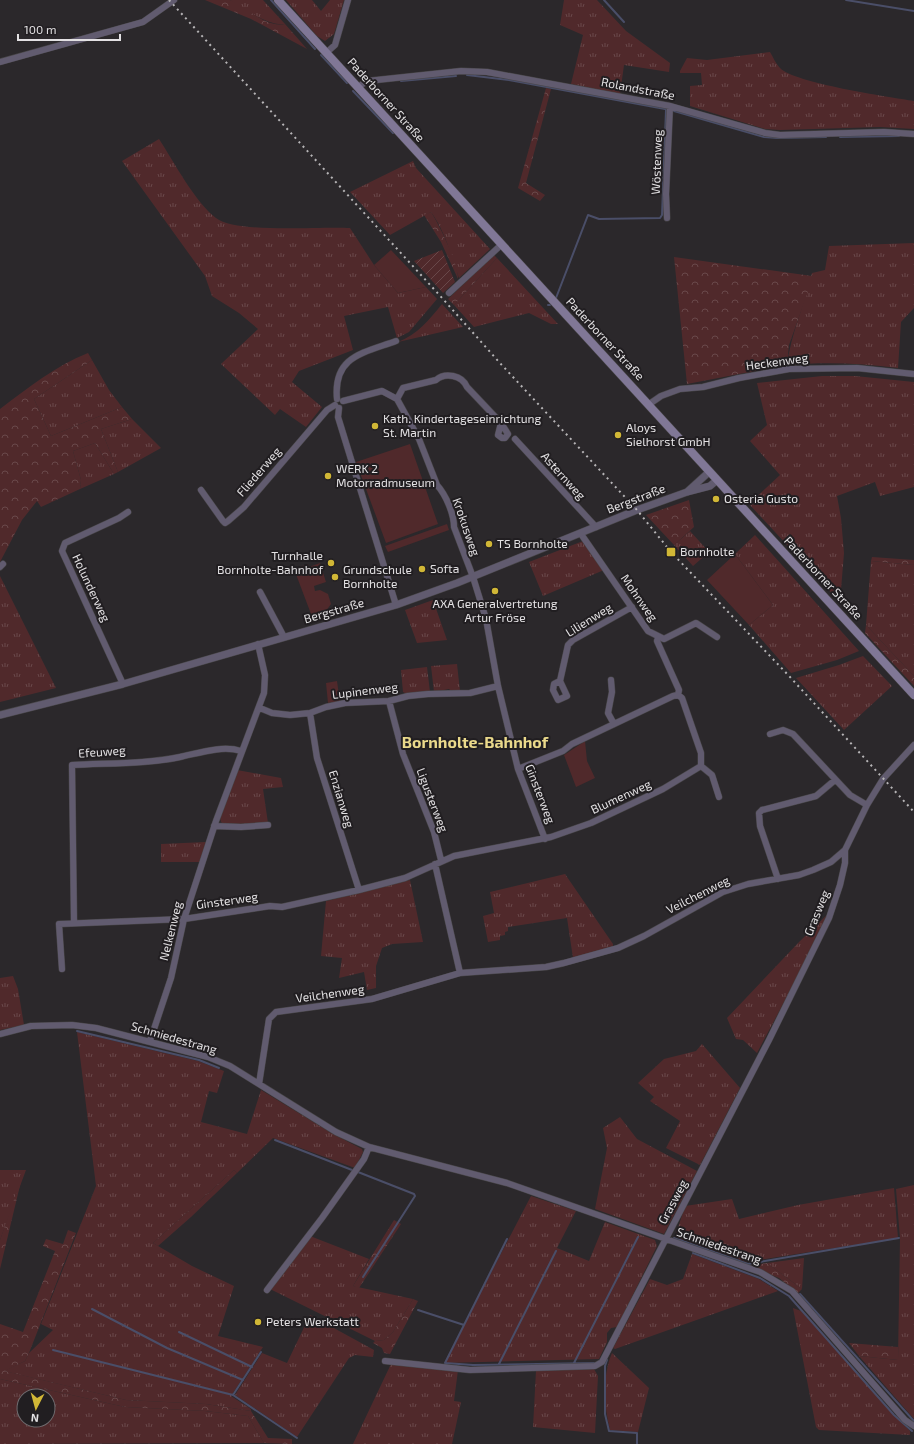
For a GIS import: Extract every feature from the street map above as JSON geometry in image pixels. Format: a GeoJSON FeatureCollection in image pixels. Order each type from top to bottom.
{"type":"FeatureCollection","features":[{"type":"Feature","properties":{"kind":"main road","name":"Paderborner Straße"},"geometry":{"type":"LineString","coordinates":[[278,0],[914,695]]}},
{"type":"Feature","properties":{"kind":"street"},"geometry":{"type":"LineString","coordinates":[[0,62],[142,22],[174,0]]}},
{"type":"Feature","properties":{"kind":"street"},"geometry":{"type":"LineString","coordinates":[[326,53],[335,45],[348,0]]}},
{"type":"Feature","properties":{"kind":"street","name":"Rolandstraße"},"geometry":{"type":"LineString","coordinates":[[358,87],[367,81],[460,71],[487,72],[670,106],[765,133],[780,135],[884,132],[914,134]]}},
{"type":"Feature","properties":{"kind":"street","name":"Wöstenweg"},"geometry":{"type":"LineString","coordinates":[[667,218],[666,194],[670,106]]}},
{"type":"Feature","properties":{"kind":"street"},"geometry":{"type":"LineString","coordinates":[[449,293],[501,245]]}},
{"type":"Feature","properties":{"kind":"street"},"geometry":{"type":"LineString","coordinates":[[396,342],[356,355],[348,360],[342,368],[338,378],[338,417],[396,605]]}},
{"type":"Feature","properties":{"kind":"street","name":"Heckenweg"},"geometry":{"type":"LineString","coordinates":[[648,405],[660,396],[680,389],[703,387],[739,378],[789,369],[857,368],[914,374]]}},
{"type":"Feature","properties":{"kind":"street"},"geometry":{"type":"LineString","coordinates":[[338,403],[382,391],[396,398],[403,388],[436,380],[439,377],[453,376],[465,383],[466,387],[501,423]]}},
{"type":"Feature","properties":{"kind":"street","name":"Krokusweg"},"geometry":{"type":"LineString","coordinates":[[396,398],[419,439],[437,485],[442,490],[454,520],[454,528],[473,577]]}},
{"type":"Feature","properties":{"kind":"street","name":"Fliederweg"},"geometry":{"type":"LineString","coordinates":[[201,490],[225,523],[244,507],[327,410],[338,403]]}},
{"type":"Feature","properties":{"kind":"street","name":"Asternweg"},"geometry":{"type":"LineString","coordinates":[[515,439],[596,527]]}},
{"type":"Feature","properties":{"kind":"street","name":"Bergstraße"},"geometry":{"type":"LineString","coordinates":[[687,492],[709,472]]}},
{"type":"Feature","properties":{"kind":"street","name":"Bergstraße"},"geometry":{"type":"LineString","coordinates":[[0,715],[123,684],[396,605],[473,577],[687,492],[710,486],[717,480]]}},
{"type":"Feature","properties":{"kind":"street","name":"Holunderweg"},"geometry":{"type":"LineString","coordinates":[[123,684],[62,552],[66,543],[119,518],[128,512]]}},
{"type":"Feature","properties":{"kind":"street","name":"Mohnweg"},"geometry":{"type":"LineString","coordinates":[[581,534],[648,631],[664,639],[696,623],[717,637]]}},
{"type":"Feature","properties":{"kind":"street","name":"Ginsterweg"},"geometry":{"type":"LineString","coordinates":[[184,919],[270,906],[282,907],[359,890],[405,878],[441,860],[454,856],[545,838],[518,769],[498,686],[486,619],[473,577]]}},
{"type":"Feature","properties":{"kind":"street"},"geometry":{"type":"LineString","coordinates":[[260,592],[284,637]]}},
{"type":"Feature","properties":{"kind":"street","name":"Lilienweg"},"geometry":{"type":"LineString","coordinates":[[560,681],[566,649],[573,640],[632,607]]}},
{"type":"Feature","properties":{"kind":"street"},"geometry":{"type":"LineString","coordinates":[[658,636],[657,641],[679,690],[678,695]]}},
{"type":"Feature","properties":{"kind":"street","name":"Nelkenweg"},"geometry":{"type":"LineString","coordinates":[[150,1041],[170,978],[184,919],[214,826],[241,751],[260,708],[265,680],[258,644]]}},
{"type":"Feature","properties":{"kind":"street"},"geometry":{"type":"LineString","coordinates":[[611,680],[612,692],[608,713],[614,724]]}},
{"type":"Feature","properties":{"kind":"street","name":"Lupinenweg"},"geometry":{"type":"LineString","coordinates":[[260,708],[272,713],[290,715],[310,713],[326,707],[345,703],[389,701],[408,696],[470,693],[498,686]]}},
{"type":"Feature","properties":{"kind":"street"},"geometry":{"type":"LineString","coordinates":[[518,769],[562,751],[572,744],[678,695]]}},
{"type":"Feature","properties":{"kind":"street"},"geometry":{"type":"LineString","coordinates":[[678,695],[682,698],[701,753],[701,766],[712,775],[719,797]]}},
{"type":"Feature","properties":{"kind":"street","name":"Ligusterweg"},"geometry":{"type":"LineString","coordinates":[[389,701],[403,754],[434,832],[441,860]]}},
{"type":"Feature","properties":{"kind":"street","name":"Enzianweg"},"geometry":{"type":"LineString","coordinates":[[310,713],[317,758],[359,890]]}},
{"type":"Feature","properties":{"kind":"street"},"geometry":{"type":"LineString","coordinates":[[770,734],[783,730],[793,734],[850,795],[867,805]]}},
{"type":"Feature","properties":{"kind":"street","name":"Veilchenweg"},"geometry":{"type":"LineString","coordinates":[[260,1084],[269,1019],[276,1012],[372,999],[460,973],[546,967],[618,948],[644,936],[723,892],[748,884],[778,879],[813,870],[831,862],[845,850],[867,805],[883,779],[914,745]]}},
{"type":"Feature","properties":{"kind":"street","name":"Efeuweg"},"geometry":{"type":"LineString","coordinates":[[74,923],[72,766],[164,759],[206,751],[235,749],[241,751]]}},
{"type":"Feature","properties":{"kind":"street","name":"Blumenweg"},"geometry":{"type":"LineString","coordinates":[[545,838],[591,823],[663,789],[701,766]]}},
{"type":"Feature","properties":{"kind":"street"},"geometry":{"type":"LineString","coordinates":[[778,879],[760,826],[759,813],[762,810],[820,794],[836,780]]}},
{"type":"Feature","properties":{"kind":"street"},"geometry":{"type":"LineString","coordinates":[[214,826],[240,827],[268,824]]}},
{"type":"Feature","properties":{"kind":"street","name":"Grasweg"},"geometry":{"type":"LineString","coordinates":[[384,1361],[470,1370],[599,1365],[606,1355],[830,918],[845,863],[845,850]]}},
{"type":"Feature","properties":{"kind":"street"},"geometry":{"type":"LineString","coordinates":[[435,864],[445,913],[460,973]]}},
{"type":"Feature","properties":{"kind":"street"},"geometry":{"type":"LineString","coordinates":[[62,969],[59,924],[184,919]]}},
{"type":"Feature","properties":{"kind":"street","name":"Schmiedestrang"},"geometry":{"type":"LineString","coordinates":[[0,1034],[31,1026],[72,1025],[96,1028],[208,1057],[230,1066],[336,1132],[369,1147],[506,1183],[760,1272],[792,1291],[905,1420],[914,1426]]}},
{"type":"Feature","properties":{"kind":"street"},"geometry":{"type":"LineString","coordinates":[[267,1290],[322,1218],[364,1159],[369,1147]]}},
{"type":"Feature","properties":{"kind":"green space"},"geometry":{"type":"Polygon","coordinates":[[[205,0],[230,0],[263,20],[270,23],[285,24],[307,49],[251,19],[205,0]]]}},
{"type":"Feature","properties":{"kind":"green space"},"geometry":{"type":"Polygon","coordinates":[[[230,0],[263,0],[285,24],[271,23],[264,20],[230,0]]]}},
{"type":"Feature","properties":{"kind":"green space"},"geometry":{"type":"Polygon","coordinates":[[[286,0],[312,0],[321,11],[330,0],[344,0],[334,34],[325,41],[317,36],[286,0]]]}},
{"type":"Feature","properties":{"kind":"green space"},"geometry":{"type":"Polygon","coordinates":[[[564,0],[597,0],[626,31],[670,63],[669,72],[624,65],[620,94],[571,84],[583,35],[560,25],[564,0]]]}},
{"type":"Feature","properties":{"kind":"green space"},"geometry":{"type":"Polygon","coordinates":[[[770,52],[780,68],[789,74],[803,79],[843,89],[914,101],[914,129],[880,127],[780,130],[765,129],[690,106],[690,86],[702,85],[701,73],[680,73],[687,58],[707,60],[770,52]]]}},
{"type":"Feature","properties":{"kind":"green space"},"geometry":{"type":"Polygon","coordinates":[[[546,88],[551,89],[526,183],[545,195],[540,201],[518,188],[546,88]]]}},
{"type":"Feature","properties":{"kind":"green space"},"geometry":{"type":"Polygon","coordinates":[[[159,139],[200,202],[216,218],[227,223],[260,228],[350,228],[374,265],[398,293],[426,287],[437,299],[409,332],[397,338],[388,307],[344,316],[353,350],[299,371],[292,382],[322,407],[306,427],[280,409],[275,415],[221,364],[258,329],[239,313],[212,296],[205,276],[122,161],[159,139]]]}},
{"type":"Feature","properties":{"kind":"green space"},"geometry":{"type":"Polygon","coordinates":[[[413,161],[416,168],[490,249],[459,278],[444,235],[431,212],[390,235],[350,192],[413,161]]]}},
{"type":"Feature","properties":{"kind":"green space"},"geometry":{"type":"Polygon","coordinates":[[[431,212],[452,255],[458,279],[441,242],[424,215],[431,212]]]}},
{"type":"Feature","properties":{"kind":"green space"},"geometry":{"type":"Polygon","coordinates":[[[914,243],[914,308],[901,322],[898,368],[842,364],[787,365],[792,341],[812,273],[825,270],[829,246],[914,243]]]}},
{"type":"Feature","properties":{"kind":"green space"},"geometry":{"type":"Polygon","coordinates":[[[391,250],[426,287],[398,293],[374,265],[391,250]]]}},
{"type":"Feature","properties":{"kind":"green space"},"geometry":{"type":"Polygon","coordinates":[[[442,250],[455,282],[443,293],[414,261],[442,250]]]}},
{"type":"Feature","properties":{"kind":"green space"},"geometry":{"type":"Polygon","coordinates":[[[494,255],[497,258],[454,305],[448,299],[494,255]]]}},
{"type":"Feature","properties":{"kind":"green space"},"geometry":{"type":"Polygon","coordinates":[[[674,257],[812,276],[810,286],[789,345],[787,365],[687,384],[674,257]]]}},
{"type":"Feature","properties":{"kind":"green space"},"geometry":{"type":"Polygon","coordinates":[[[497,258],[558,324],[551,324],[529,313],[474,327],[454,305],[497,258]]]}},
{"type":"Feature","properties":{"kind":"green space"},"geometry":{"type":"Polygon","coordinates":[[[442,304],[463,327],[398,342],[417,331],[428,321],[442,304]]]}},
{"type":"Feature","properties":{"kind":"green space"},"geometry":{"type":"Polygon","coordinates":[[[88,353],[92,360],[34,399],[51,436],[122,407],[132,419],[101,429],[118,472],[114,474],[95,443],[73,451],[81,480],[80,489],[41,507],[37,501],[22,520],[0,562],[0,409],[31,385],[64,364],[88,353]]]}},
{"type":"Feature","properties":{"kind":"green space"},"geometry":{"type":"Polygon","coordinates":[[[92,360],[109,390],[122,407],[51,436],[34,399],[92,360]]]}},
{"type":"Feature","properties":{"kind":"green space"},"geometry":{"type":"Polygon","coordinates":[[[822,376],[855,376],[914,382],[914,487],[880,496],[875,482],[837,496],[841,518],[844,553],[840,602],[749,504],[780,475],[750,441],[767,425],[757,383],[822,376]]]}},
{"type":"Feature","properties":{"kind":"green space"},"geometry":{"type":"Polygon","coordinates":[[[132,419],[161,448],[118,472],[101,429],[132,419]]]}},
{"type":"Feature","properties":{"kind":"green space"},"geometry":{"type":"Polygon","coordinates":[[[95,443],[114,474],[80,489],[81,480],[73,451],[95,443]]]}},
{"type":"Feature","properties":{"kind":"green space"},"geometry":{"type":"Polygon","coordinates":[[[410,444],[438,524],[386,543],[356,462],[410,444]]]}},
{"type":"Feature","properties":{"kind":"green space"},"geometry":{"type":"Polygon","coordinates":[[[689,500],[694,527],[674,545],[646,515],[689,500]]]}},
{"type":"Feature","properties":{"kind":"green space"},"geometry":{"type":"Polygon","coordinates":[[[447,524],[449,530],[388,552],[385,546],[447,524]]]}},
{"type":"Feature","properties":{"kind":"green space"},"geometry":{"type":"Polygon","coordinates":[[[690,531],[709,552],[693,566],[674,545],[690,531]]]}},
{"type":"Feature","properties":{"kind":"green space"},"geometry":{"type":"Polygon","coordinates":[[[755,535],[859,651],[837,660],[791,673],[749,625],[773,605],[735,554],[755,535]]]}},
{"type":"Feature","properties":{"kind":"green space"},"geometry":{"type":"Polygon","coordinates":[[[583,541],[604,570],[543,596],[529,562],[583,541]]]}},
{"type":"Feature","properties":{"kind":"green space"},"geometry":{"type":"Polygon","coordinates":[[[735,554],[773,605],[749,625],[707,580],[735,554]]]}},
{"type":"Feature","properties":{"kind":"green space"},"geometry":{"type":"Polygon","coordinates":[[[872,557],[914,560],[914,565],[871,561],[872,557]]]}},
{"type":"Feature","properties":{"kind":"green space"},"geometry":{"type":"Polygon","coordinates":[[[871,561],[914,565],[914,676],[866,625],[871,561]]]}},
{"type":"Feature","properties":{"kind":"green space"},"geometry":{"type":"Polygon","coordinates":[[[320,563],[326,582],[314,586],[315,591],[320,590],[328,594],[331,604],[326,611],[311,614],[294,569],[308,564],[309,567],[320,563]]]}},
{"type":"Feature","properties":{"kind":"green space"},"geometry":{"type":"Polygon","coordinates":[[[0,576],[56,688],[0,702],[0,576]]]}},
{"type":"Feature","properties":{"kind":"green space"},"geometry":{"type":"Polygon","coordinates":[[[433,600],[447,640],[417,643],[405,610],[433,600]]]}},
{"type":"Feature","properties":{"kind":"green space"},"geometry":{"type":"Polygon","coordinates":[[[866,625],[914,676],[914,686],[865,633],[866,625]]]}},
{"type":"Feature","properties":{"kind":"green space"},"geometry":{"type":"Polygon","coordinates":[[[863,656],[892,686],[844,730],[796,678],[863,656]]]}},
{"type":"Feature","properties":{"kind":"green space"},"geometry":{"type":"Polygon","coordinates":[[[457,664],[460,691],[452,692],[449,689],[434,692],[431,666],[457,664]]]}},
{"type":"Feature","properties":{"kind":"green space"},"geometry":{"type":"Polygon","coordinates":[[[427,667],[430,692],[407,694],[403,692],[401,670],[427,667]]]}},
{"type":"Feature","properties":{"kind":"green space"},"geometry":{"type":"Polygon","coordinates":[[[337,681],[340,702],[328,703],[326,683],[337,681]]]}},
{"type":"Feature","properties":{"kind":"green space"},"geometry":{"type":"Polygon","coordinates":[[[585,741],[587,761],[595,778],[576,787],[564,755],[585,741]]]}},
{"type":"Feature","properties":{"kind":"green space"},"geometry":{"type":"Polygon","coordinates":[[[237,770],[281,778],[283,787],[263,789],[268,823],[224,825],[221,822],[220,818],[237,770]]]}},
{"type":"Feature","properties":{"kind":"green space"},"geometry":{"type":"Polygon","coordinates":[[[206,842],[200,862],[161,862],[161,844],[206,842]]]}},
{"type":"Feature","properties":{"kind":"green space"},"geometry":{"type":"Polygon","coordinates":[[[565,874],[613,944],[613,947],[573,958],[567,918],[508,927],[508,931],[505,932],[505,935],[500,936],[500,940],[488,942],[483,916],[494,913],[490,892],[565,874]]]}},
{"type":"Feature","properties":{"kind":"green space"},"geometry":{"type":"Polygon","coordinates":[[[410,880],[423,942],[392,944],[382,948],[376,966],[376,988],[367,990],[364,972],[339,978],[342,958],[321,956],[326,901],[410,880]]]}},
{"type":"Feature","properties":{"kind":"green space"},"geometry":{"type":"Polygon","coordinates":[[[830,912],[824,927],[757,1053],[743,1040],[736,1039],[727,1018],[800,941],[830,912]]]}},
{"type":"Feature","properties":{"kind":"green space"},"geometry":{"type":"Polygon","coordinates":[[[13,976],[18,989],[24,1025],[0,1030],[0,978],[13,976]]]}},
{"type":"Feature","properties":{"kind":"green space"},"geometry":{"type":"Polygon","coordinates":[[[0,989],[11,990],[11,1001],[0,1001],[0,989]]]}},
{"type":"Feature","properties":{"kind":"green space"},"geometry":{"type":"Polygon","coordinates":[[[77,1032],[198,1061],[224,1071],[217,1093],[209,1091],[201,1122],[247,1134],[261,1090],[333,1134],[362,1149],[363,1152],[355,1168],[273,1138],[237,1173],[234,1170],[153,1243],[192,1266],[234,1286],[218,1336],[263,1347],[231,1396],[251,1409],[251,1411],[206,1404],[126,1400],[4,1371],[25,1361],[29,1353],[53,1330],[41,1324],[96,1186],[77,1032]]]}},
{"type":"Feature","properties":{"kind":"green space"},"geometry":{"type":"Polygon","coordinates":[[[702,1044],[740,1088],[700,1165],[666,1148],[680,1121],[650,1101],[654,1097],[638,1083],[664,1059],[696,1051],[702,1044]]]}},
{"type":"Feature","properties":{"kind":"green space"},"geometry":{"type":"Polygon","coordinates":[[[620,1117],[637,1139],[697,1171],[664,1234],[595,1209],[607,1148],[603,1128],[620,1117]]]}},
{"type":"Feature","properties":{"kind":"green space"},"geometry":{"type":"Polygon","coordinates":[[[0,1170],[26,1170],[0,1240],[0,1170]]]}},
{"type":"Feature","properties":{"kind":"green space"},"geometry":{"type":"Polygon","coordinates":[[[234,1170],[237,1173],[191,1217],[158,1246],[153,1243],[234,1170]]]}},
{"type":"Feature","properties":{"kind":"green space"},"geometry":{"type":"Polygon","coordinates":[[[22,1177],[0,1269],[0,1240],[22,1177]]]}},
{"type":"Feature","properties":{"kind":"green space"},"geometry":{"type":"Polygon","coordinates":[[[914,1185],[914,1419],[859,1356],[898,1360],[900,1238],[896,1189],[914,1185]]]}},
{"type":"Feature","properties":{"kind":"green space"},"geometry":{"type":"Polygon","coordinates":[[[894,1188],[898,1238],[747,1262],[675,1237],[685,1206],[732,1199],[739,1219],[798,1205],[894,1188]]]}},
{"type":"Feature","properties":{"kind":"green space"},"geometry":{"type":"Polygon","coordinates":[[[531,1196],[576,1211],[557,1248],[589,1261],[605,1222],[655,1240],[657,1246],[617,1327],[611,1328],[607,1333],[607,1342],[599,1359],[444,1363],[531,1196]]]}},
{"type":"Feature","properties":{"kind":"green space"},"geometry":{"type":"Polygon","coordinates":[[[394,1220],[401,1224],[359,1288],[353,1286],[394,1220]]]}},
{"type":"Feature","properties":{"kind":"green space"},"geometry":{"type":"Polygon","coordinates":[[[68,1230],[76,1233],[25,1361],[5,1371],[126,1400],[206,1404],[251,1411],[268,1438],[292,1439],[292,1444],[264,1443],[248,1416],[205,1411],[125,1407],[56,1392],[56,1388],[40,1388],[0,1379],[0,1324],[23,1332],[55,1251],[43,1246],[46,1239],[63,1244],[68,1230]]]}},
{"type":"Feature","properties":{"kind":"green space"},"geometry":{"type":"Polygon","coordinates":[[[310,1236],[369,1259],[353,1286],[413,1299],[393,1332],[384,1340],[375,1341],[270,1289],[310,1236]]]}},
{"type":"Feature","properties":{"kind":"green space"},"geometry":{"type":"Polygon","coordinates":[[[692,1254],[759,1279],[778,1291],[615,1349],[613,1348],[650,1279],[667,1285],[683,1279],[692,1254]]]}},
{"type":"Feature","properties":{"kind":"green space"},"geometry":{"type":"Polygon","coordinates":[[[804,1258],[802,1289],[767,1263],[804,1258]]]}},
{"type":"Feature","properties":{"kind":"green space"},"geometry":{"type":"Polygon","coordinates":[[[767,1263],[802,1289],[798,1293],[779,1278],[749,1266],[767,1263]]]}},
{"type":"Feature","properties":{"kind":"green space"},"geometry":{"type":"Polygon","coordinates":[[[413,1299],[418,1301],[390,1354],[384,1353],[382,1348],[373,1343],[375,1341],[384,1340],[393,1332],[413,1299]]]}},
{"type":"Feature","properties":{"kind":"green space"},"geometry":{"type":"Polygon","coordinates":[[[793,1308],[801,1311],[910,1431],[910,1435],[819,1430],[816,1427],[793,1308]]]}},
{"type":"Feature","properties":{"kind":"green space"},"geometry":{"type":"Polygon","coordinates":[[[310,1315],[374,1350],[373,1357],[355,1355],[349,1358],[297,1437],[235,1395],[262,1353],[287,1363],[310,1315]]]}},
{"type":"Feature","properties":{"kind":"green space"},"geometry":{"type":"Polygon","coordinates":[[[849,1343],[898,1347],[898,1360],[859,1356],[849,1343]]]}},
{"type":"Feature","properties":{"kind":"green space"},"geometry":{"type":"Polygon","coordinates":[[[612,1353],[649,1388],[638,1432],[610,1430],[606,1412],[605,1381],[612,1353]]]}},
{"type":"Feature","properties":{"kind":"green space"},"geometry":{"type":"Polygon","coordinates":[[[391,1364],[458,1370],[454,1401],[461,1402],[452,1444],[353,1444],[391,1364]]]}},
{"type":"Feature","properties":{"kind":"green space"},"geometry":{"type":"Polygon","coordinates":[[[594,1369],[598,1376],[595,1433],[533,1427],[536,1371],[594,1369]]]}},
{"type":"Feature","properties":{"kind":"green space"},"geometry":{"type":"Polygon","coordinates":[[[0,1379],[40,1388],[16,1388],[16,1428],[56,1428],[56,1392],[125,1407],[205,1411],[248,1416],[264,1443],[0,1444],[0,1379]]]}},
{"type":"Feature","properties":{"kind":"waterway"},"geometry":{"type":"LineString","coordinates":[[271,0],[315,49]]}},
{"type":"Feature","properties":{"kind":"waterway"},"geometry":{"type":"LineString","coordinates":[[604,0],[624,22]]}},
{"type":"Feature","properties":{"kind":"waterway"},"geometry":{"type":"LineString","coordinates":[[846,0],[914,11]]}},
{"type":"Feature","properties":{"kind":"waterway"},"geometry":{"type":"LineString","coordinates":[[321,55],[347,83]]}},
{"type":"Feature","properties":{"kind":"waterway"},"geometry":{"type":"LineString","coordinates":[[467,75],[509,80],[665,109]]}},
{"type":"Feature","properties":{"kind":"waterway"},"geometry":{"type":"LineString","coordinates":[[401,81],[456,76]]}},
{"type":"Feature","properties":{"kind":"waterway"},"geometry":{"type":"LineString","coordinates":[[353,91],[393,133]]}},
{"type":"Feature","properties":{"kind":"waterway"},"geometry":{"type":"LineString","coordinates":[[556,298],[588,215],[599,219],[660,218],[662,215],[666,110]]}},
{"type":"Feature","properties":{"kind":"waterway"},"geometry":{"type":"LineString","coordinates":[[674,111],[764,137],[826,137]]}},
{"type":"Feature","properties":{"kind":"waterway"},"geometry":{"type":"LineString","coordinates":[[840,137],[899,136]]}},
{"type":"Feature","properties":{"kind":"waterway"},"geometry":{"type":"LineString","coordinates":[[77,1031],[199,1060],[219,1068]]}},
{"type":"Feature","properties":{"kind":"waterway"},"geometry":{"type":"LineString","coordinates":[[275,1140],[352,1170]]}},
{"type":"Feature","properties":{"kind":"waterway"},"geometry":{"type":"LineString","coordinates":[[358,1172],[414,1194],[415,1196],[363,1277]]}},
{"type":"Feature","properties":{"kind":"waterway"},"geometry":{"type":"LineString","coordinates":[[574,1363],[638,1237]]}},
{"type":"Feature","properties":{"kind":"waterway"},"geometry":{"type":"LineString","coordinates":[[674,1238],[748,1264],[899,1238]]}},
{"type":"Feature","properties":{"kind":"waterway"},"geometry":{"type":"LineString","coordinates":[[507,1239],[445,1363],[473,1365],[595,1363]]}},
{"type":"Feature","properties":{"kind":"waterway"},"geometry":{"type":"LineString","coordinates":[[499,1364],[556,1251]]}},
{"type":"Feature","properties":{"kind":"waterway"},"geometry":{"type":"LineString","coordinates":[[693,1253],[760,1278],[789,1296],[894,1415],[912,1431]]}},
{"type":"Feature","properties":{"kind":"waterway"},"geometry":{"type":"LineString","coordinates":[[800,1294],[914,1421]]}},
{"type":"Feature","properties":{"kind":"waterway"},"geometry":{"type":"LineString","coordinates":[[92,1309],[167,1348],[243,1380]]}},
{"type":"Feature","properties":{"kind":"waterway"},"geometry":{"type":"LineString","coordinates":[[418,1310],[464,1325]]}},
{"type":"Feature","properties":{"kind":"waterway"},"geometry":{"type":"LineString","coordinates":[[179,1332],[252,1367]]}},
{"type":"Feature","properties":{"kind":"waterway"},"geometry":{"type":"LineString","coordinates":[[53,1350],[233,1395],[297,1438]]}},
{"type":"Feature","properties":{"kind":"waterway"},"geometry":{"type":"LineString","coordinates":[[233,1395],[261,1352]]}},
{"type":"Feature","properties":{"kind":"waterway"},"geometry":{"type":"LineString","coordinates":[[607,1360],[605,1366],[605,1414],[609,1431],[637,1433],[637,1444]]}},
{"type":"Feature","properties":{"kind":"railway"},"geometry":{"type":"LineString","coordinates":[[169,0],[499,362],[637,510],[671,552],[790,677],[914,812]]}},
{"type":"Feature","properties":{"kind":"place","name":"Kath. Kindertageseinrichtung St. Martin"},"geometry":{"type":"Point","coordinates":[375,426]}},
{"type":"Feature","properties":{"kind":"place","name":"Aloys Sielhorst GmbH"},"geometry":{"type":"Point","coordinates":[618,435]}},
{"type":"Feature","properties":{"kind":"place","name":"WERK 2 Motorradmuseum"},"geometry":{"type":"Point","coordinates":[328,476]}},
{"type":"Feature","properties":{"kind":"place","name":"Osteria Gusto"},"geometry":{"type":"Point","coordinates":[716,499]}},
{"type":"Feature","properties":{"kind":"place","name":"TS Bornholte"},"geometry":{"type":"Point","coordinates":[489,544]}},
{"type":"Feature","properties":{"kind":"place","name":"Bornholte"},"geometry":{"type":"Point","coordinates":[671,552]}},
{"type":"Feature","properties":{"kind":"place","name":"Turnhalle Bornholte-Bahnhof"},"geometry":{"type":"Point","coordinates":[331,563]}},
{"type":"Feature","properties":{"kind":"place","name":"Softa"},"geometry":{"type":"Point","coordinates":[422,569]}},
{"type":"Feature","properties":{"kind":"place","name":"Grundschule Bornholte"},"geometry":{"type":"Point","coordinates":[335,577]}},
{"type":"Feature","properties":{"kind":"place","name":"AXA Generalvertretung Artur Fröse"},"geometry":{"type":"Point","coordinates":[495,591]}},
{"type":"Feature","properties":{"kind":"place","name":"Peters Werkstatt"},"geometry":{"type":"Point","coordinates":[258,1322]}},
{"type":"Feature","properties":{"kind":"district","name":"Bornholte-Bahnhof"},"geometry":{"type":"Point","coordinates":[475,742]}}]}
